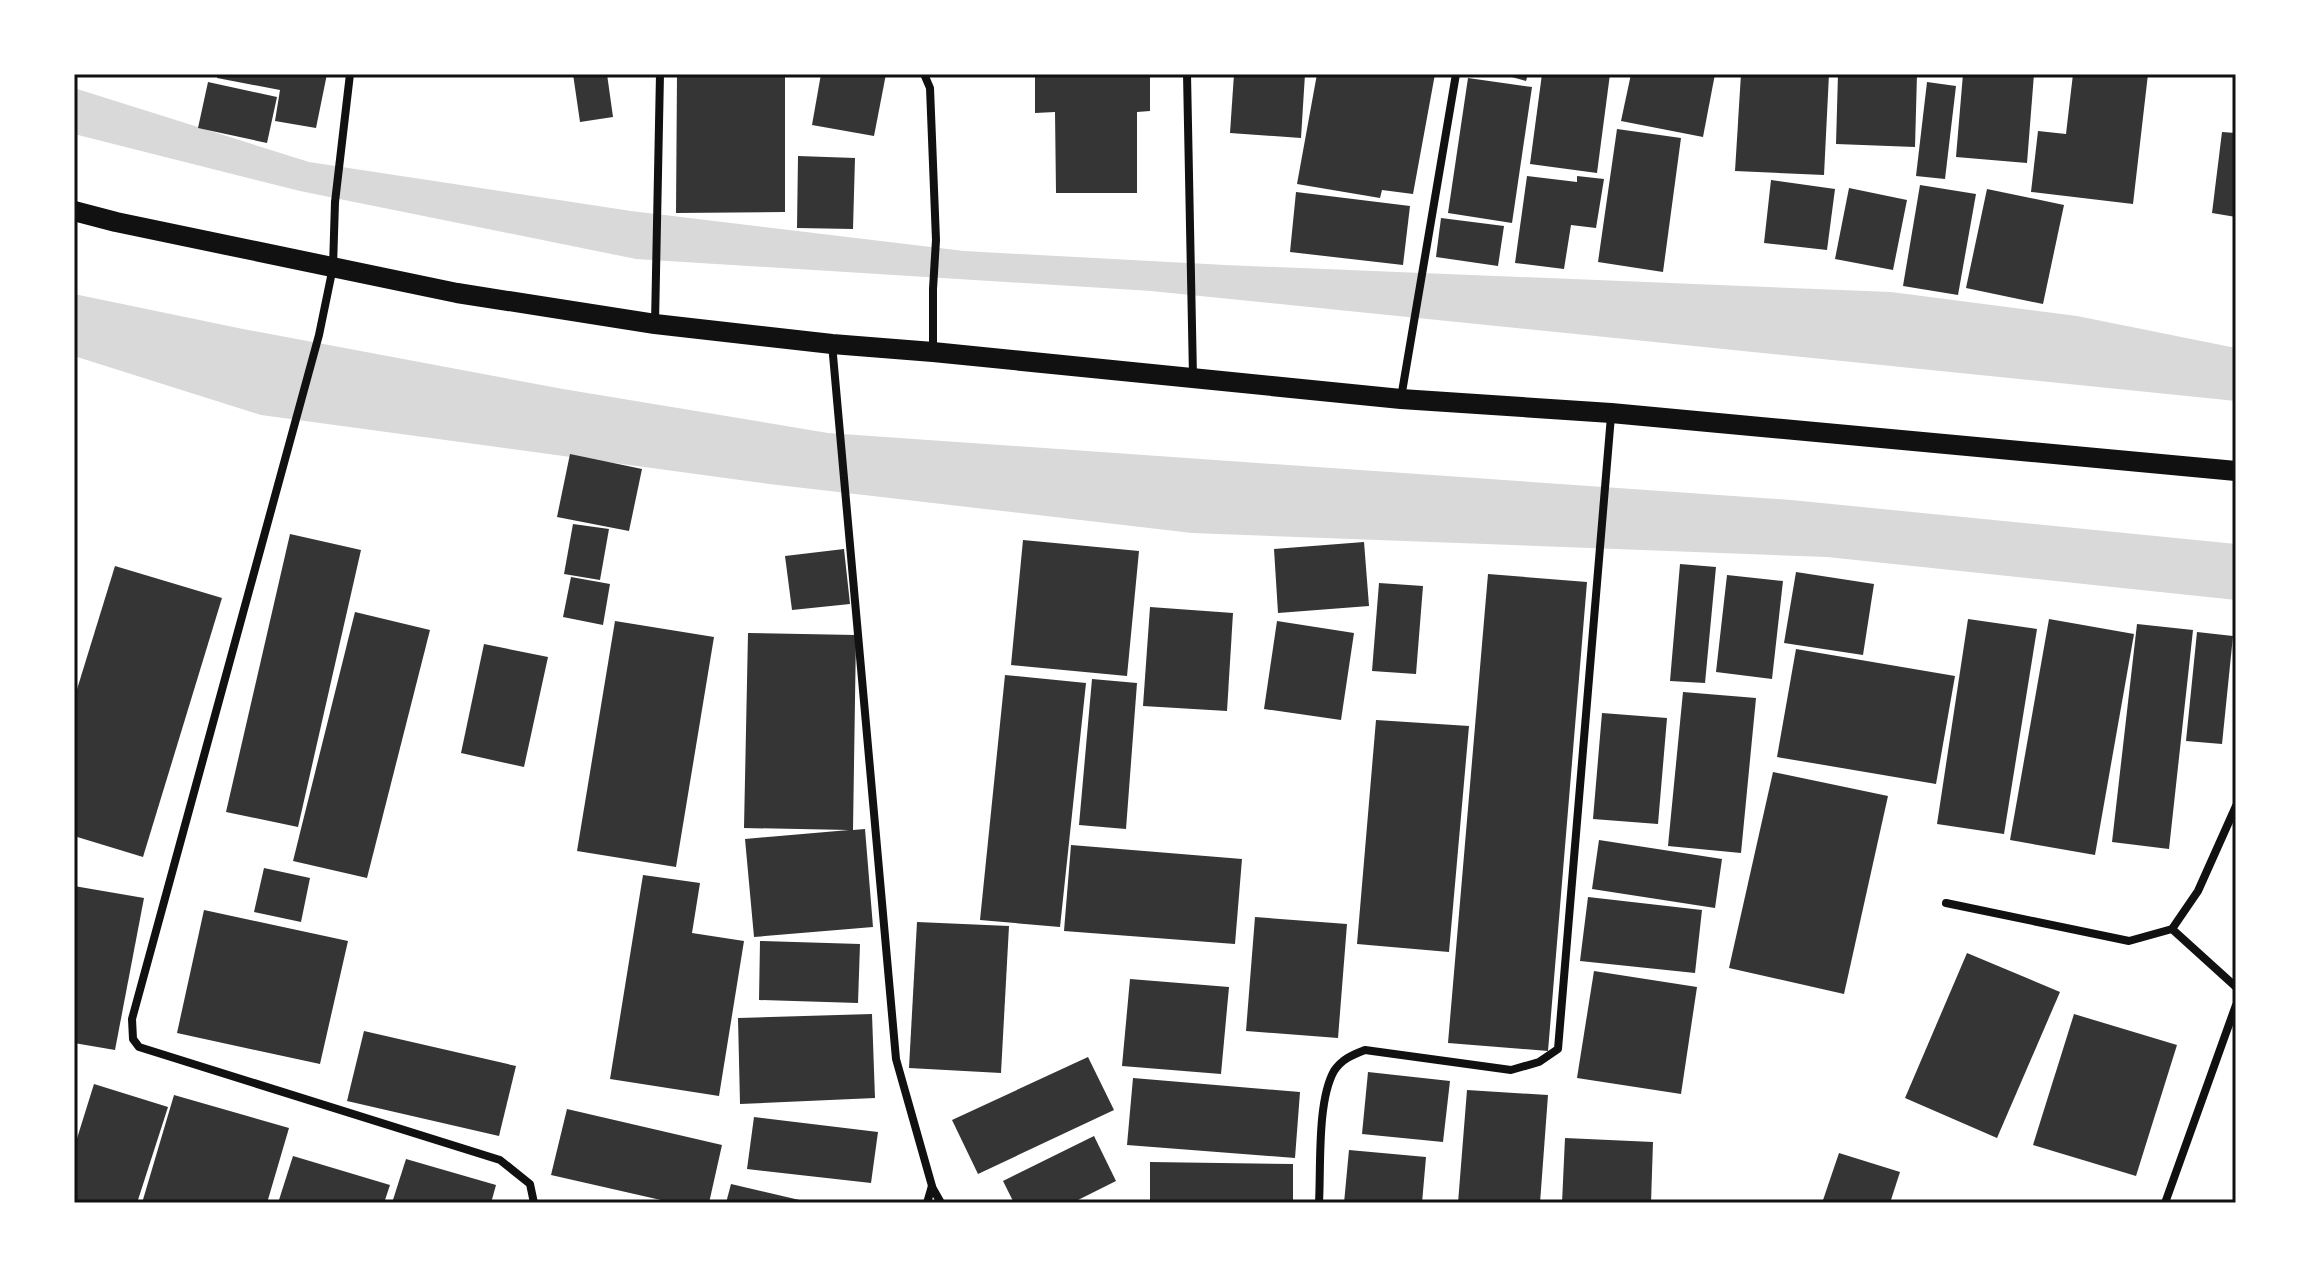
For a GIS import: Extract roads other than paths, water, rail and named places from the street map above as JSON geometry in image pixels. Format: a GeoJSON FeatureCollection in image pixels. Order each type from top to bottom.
{"type":"FeatureCollection","features":[{"type":"Feature","properties":{"kind":"main road"},"geometry":{"type":"LineString","coordinates":[[74,211],[457,293],[655,324],[1401,399],[1611,413],[2236,471]]}},
{"type":"Feature","properties":{"kind":"street"},"geometry":{"type":"LineString","coordinates":[[350,74],[335,202],[333,267],[319,335],[132,1019],[133,1039],[139,1047],[500,1160],[530,1184],[534,1203]]}},
{"type":"Feature","properties":{"kind":"street"},"geometry":{"type":"LineString","coordinates":[[655,324],[660,74]]}},
{"type":"Feature","properties":{"kind":"street"},"geometry":{"type":"LineString","coordinates":[[924,74],[930,88],[936,240],[933,352]]}},
{"type":"Feature","properties":{"kind":"street"},"geometry":{"type":"LineString","coordinates":[[1187,74],[1193,378]]}},
{"type":"Feature","properties":{"kind":"street"},"geometry":{"type":"LineString","coordinates":[[1401,399],[1456,74]]}},
{"type":"Feature","properties":{"kind":"street"},"geometry":{"type":"LineString","coordinates":[[832,344],[896,1059],[932,1186],[941,1203]]}},
{"type":"Feature","properties":{"kind":"street"},"geometry":{"type":"LineString","coordinates":[[1319,1203],[1324,1104],[1334,1072],[1345,1058],[1365,1050],[1511,1070],[1539,1062],[1558,1049],[1611,413]]}},
{"type":"Feature","properties":{"kind":"street"},"geometry":{"type":"LineString","coordinates":[[1946,903],[2129,941],[2172,929],[2198,891],[2236,806]]}},
{"type":"Feature","properties":{"kind":"street"},"geometry":{"type":"LineString","coordinates":[[2172,929],[2236,987]]}},
{"type":"Feature","properties":{"kind":"street"},"geometry":{"type":"LineString","coordinates":[[2165,1203],[2236,1005]]}},
{"type":"Feature","properties":{"kind":"street"},"geometry":{"type":"LineString","coordinates":[[927,1203],[932,1186]]}}]}
